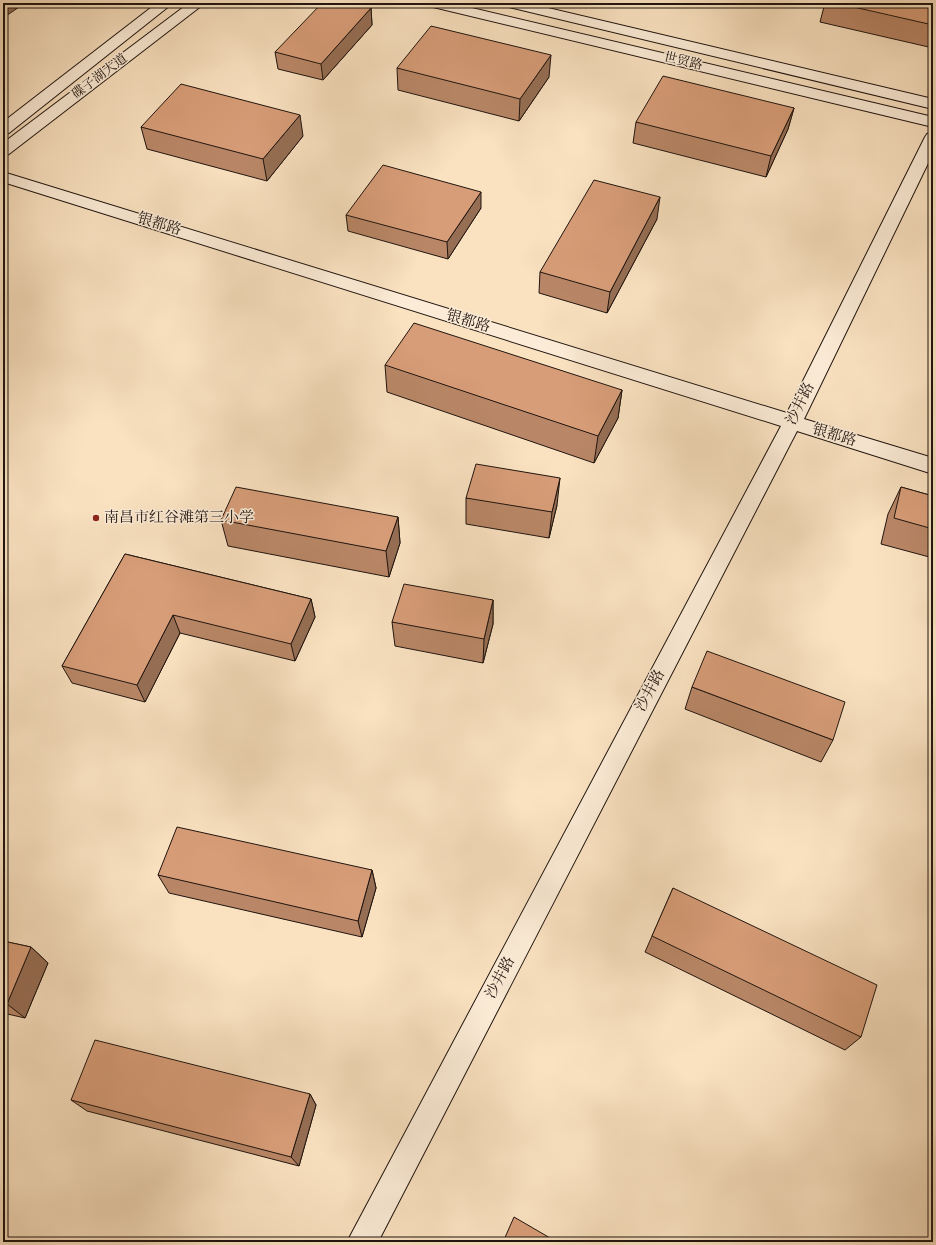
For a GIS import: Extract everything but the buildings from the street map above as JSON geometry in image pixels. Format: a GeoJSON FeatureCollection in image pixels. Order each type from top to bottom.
{"type":"FeatureCollection","features":[{"type":"Feature","properties":{"kind":"street","name":"碟子湖大道"},"geometry":{"type":"LineString","coordinates":[[3,130],[166,3]]}},
{"type":"Feature","properties":{"kind":"street","name":"碟子湖大道"},"geometry":{"type":"LineString","coordinates":[[3,151],[198,3]]}},
{"type":"Feature","properties":{"kind":"street","name":"世贸路"},"geometry":{"type":"LineString","coordinates":[[433,3],[933,122]]}},
{"type":"Feature","properties":{"kind":"street","name":"世贸路"},"geometry":{"type":"LineString","coordinates":[[509,3],[933,104]]}},
{"type":"Feature","properties":{"kind":"street","name":"沙井路"},"geometry":{"type":"LineString","coordinates":[[362,1242],[792,423],[933,137]]}},
{"type":"Feature","properties":{"kind":"street","name":"银都路"},"geometry":{"type":"LineString","coordinates":[[3,177],[933,466]]}},
{"type":"Feature","properties":{"kind":"place","name":"南昌市红谷滩第三小学"},"geometry":{"type":"Point","coordinates":[96,518]}}]}
